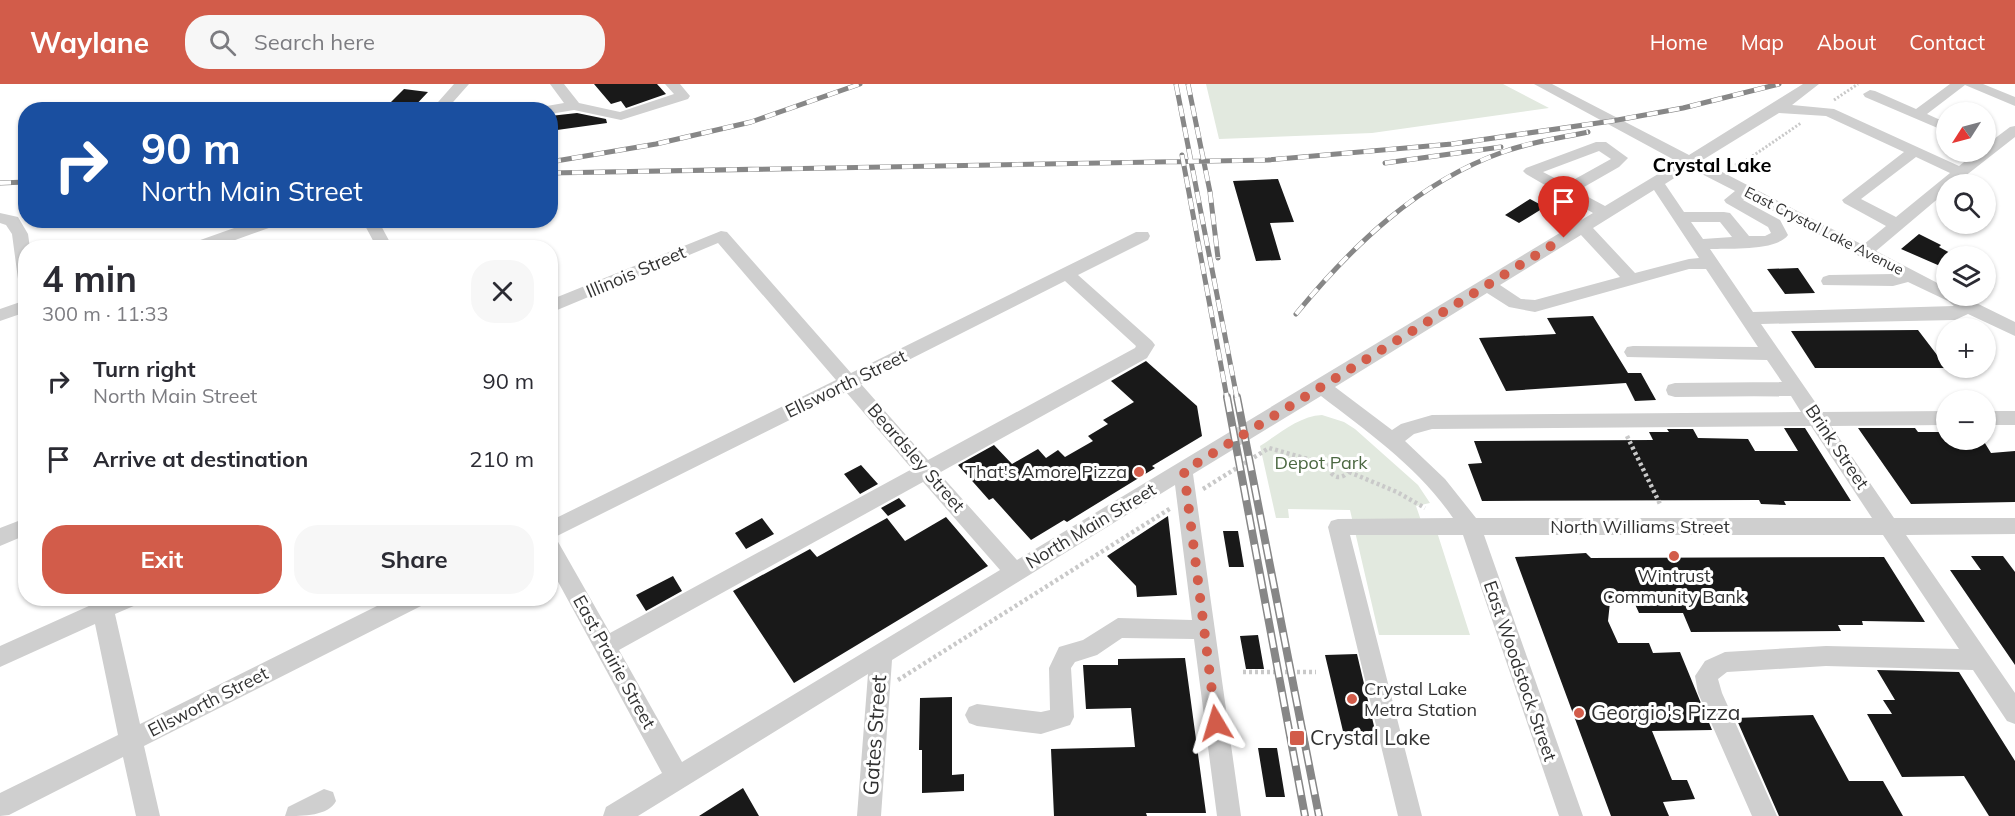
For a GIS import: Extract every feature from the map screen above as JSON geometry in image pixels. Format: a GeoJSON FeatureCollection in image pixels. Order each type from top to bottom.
{"type":"FeatureCollection","features":[{"type":"Feature","properties":{"kind":"street"},"geometry":{"type":"LineString","coordinates":[[445,102],[462,84]]}},
{"type":"Feature","properties":{"kind":"street"},"geometry":{"type":"LineString","coordinates":[[557,84],[574,106]]}},
{"type":"Feature","properties":{"kind":"street"},"geometry":{"type":"LineString","coordinates":[[558,108],[574,106],[621,116],[683,96],[672,84]]}},
{"type":"Feature","properties":{"kind":"street","name":"East Crystal Lake Avenue"},"geometry":{"type":"LineString","coordinates":[[1541,84],[1936,289]]}},
{"type":"Feature","properties":{"kind":"street"},"geometry":{"type":"LineString","coordinates":[[1917,115],[1959,84]]}},
{"type":"Feature","properties":{"kind":"street"},"geometry":{"type":"LineString","coordinates":[[1971,84],[2015,102]]}},
{"type":"Feature","properties":{"kind":"street"},"geometry":{"type":"LineString","coordinates":[[1811,85],[1815,101],[1824,110],[1960,172]]}},
{"type":"Feature","properties":{"kind":"street","name":"North Main Street"},"geometry":{"type":"LineString","coordinates":[[615,816],[1322,387],[1776,109],[1811,85]]}},
{"type":"Feature","properties":{"kind":"street"},"geometry":{"type":"LineString","coordinates":[[1870,94],[1936,123]]}},
{"type":"Feature","properties":{"kind":"street"},"geometry":{"type":"LineString","coordinates":[[1776,109],[1824,110]]}},
{"type":"Feature","properties":{"kind":"street"},"geometry":{"type":"LineString","coordinates":[[1996,142],[2015,130]]}},
{"type":"Feature","properties":{"kind":"street"},"geometry":{"type":"LineString","coordinates":[[1565,191],[1614,164],[1620,158],[1601,145],[1531,171],[1565,191],[1605,213]]}},
{"type":"Feature","properties":{"kind":"street"},"geometry":{"type":"LineString","coordinates":[[1898,225],[1850,200],[1915,151]]}},
{"type":"Feature","properties":{"kind":"street"},"geometry":{"type":"LineString","coordinates":[[1865,252],[1971,162]]}},
{"type":"Feature","properties":{"kind":"street","name":"Brink Street"},"geometry":{"type":"LineString","coordinates":[[1656,182],[2015,713]]}},
{"type":"Feature","properties":{"kind":"street"},"geometry":{"type":"LineString","coordinates":[[1700,245],[1767,240],[1780,235],[1774,224],[1732,200],[1746,191]]}},
{"type":"Feature","properties":{"kind":"street"},"geometry":{"type":"LineString","coordinates":[[1768,220],[1784,210]]}},
{"type":"Feature","properties":{"kind":"street"},"geometry":{"type":"LineString","coordinates":[[1680,217],[1724,217],[1745,241]]}},
{"type":"Feature","properties":{"kind":"street"},"geometry":{"type":"LineString","coordinates":[[0,218],[12,221],[21,240]]}},
{"type":"Feature","properties":{"kind":"street"},"geometry":{"type":"LineString","coordinates":[[1583,227],[1631,279]]}},
{"type":"Feature","properties":{"kind":"street"},"geometry":{"type":"LineString","coordinates":[[218,240],[251,228]]}},
{"type":"Feature","properties":{"kind":"street","name":"Illinois Street"},"geometry":{"type":"LineString","coordinates":[[558,304],[721,236]]}},
{"type":"Feature","properties":{"kind":"street","name":"Beardsley Street"},"geometry":{"type":"LineString","coordinates":[[721,236],[1015,573]]}},
{"type":"Feature","properties":{"kind":"street","name":"Ellsworth Street"},"geometry":{"type":"LineString","coordinates":[[558,527],[1142,236]]}},
{"type":"Feature","properties":{"kind":"street"},"geometry":{"type":"LineString","coordinates":[[1488,285],[1512,303],[1522,307],[1535,306],[1689,264],[1712,263]]}},
{"type":"Feature","properties":{"kind":"street"},"geometry":{"type":"LineString","coordinates":[[606,646],[1141,352],[1146,345],[1067,274]]}},
{"type":"Feature","properties":{"kind":"street"},"geometry":{"type":"LineString","coordinates":[[1829,281],[1893,280],[1910,276]]}},
{"type":"Feature","properties":{"kind":"street"},"geometry":{"type":"LineString","coordinates":[[1749,318],[1955,314],[1968,306]]}},
{"type":"Feature","properties":{"kind":"street","name":"East Crystal Lake Avenue"},"geometry":{"type":"LineString","coordinates":[[1968,306],[2015,330]]}},
{"type":"Feature","properties":{"kind":"street"},"geometry":{"type":"LineString","coordinates":[[0,315],[18,309]]}},
{"type":"Feature","properties":{"kind":"street"},"geometry":{"type":"LineString","coordinates":[[1633,352],[1774,354]]}},
{"type":"Feature","properties":{"kind":"street"},"geometry":{"type":"LineString","coordinates":[[1322,387],[1391,440],[1432,477],[1453,500],[1470,526]]}},
{"type":"Feature","properties":{"kind":"street"},"geometry":{"type":"LineString","coordinates":[[1675,390],[1797,389]]}},
{"type":"Feature","properties":{"kind":"street"},"geometry":{"type":"LineString","coordinates":[[1391,440],[1408,429],[1432,422],[1817,417],[1936,418]]}},
{"type":"Feature","properties":{"kind":"street"},"geometry":{"type":"LineString","coordinates":[[1996,418],[2015,418]]}},
{"type":"Feature","properties":{"kind":"street"},"geometry":{"type":"LineString","coordinates":[[1184,471],[1228,816]]}},
{"type":"Feature","properties":{"kind":"street","name":"East Woodstock Street"},"geometry":{"type":"LineString","coordinates":[[1470,526],[1571,816]]}},
{"type":"Feature","properties":{"kind":"street","name":"North Williams Street"},"geometry":{"type":"LineString","coordinates":[[1410,816],[1338,527],[2015,526]]}},
{"type":"Feature","properties":{"kind":"street"},"geometry":{"type":"LineString","coordinates":[[0,537],[18,529]]}},
{"type":"Feature","properties":{"kind":"street","name":"East Prairie Street"},"geometry":{"type":"LineString","coordinates":[[558,560],[678,778]]}},
{"type":"Feature","properties":{"kind":"street"},"geometry":{"type":"LineString","coordinates":[[0,657],[98,606]]}},
{"type":"Feature","properties":{"kind":"street"},"geometry":{"type":"LineString","coordinates":[[102,606],[148,816]]}},
{"type":"Feature","properties":{"kind":"street","name":"Ellsworth Street"},"geometry":{"type":"LineString","coordinates":[[0,806],[399,606]]}},
{"type":"Feature","properties":{"kind":"street"},"geometry":{"type":"LineString","coordinates":[[977,715],[1041,723],[1062,717],[1060,668],[1067,654],[1089,648],[1118,628],[1204,630]]}},
{"type":"Feature","properties":{"kind":"street","name":"Gates Street"},"geometry":{"type":"LineString","coordinates":[[869,816],[881,654]]}},
{"type":"Feature","properties":{"kind":"street"},"geometry":{"type":"LineString","coordinates":[[1765,816],[1710,693],[1706,676],[1713,668],[1725,662],[1826,656],[1980,660]]}},
{"type":"Feature","properties":{"kind":"street"},"geometry":{"type":"LineString","coordinates":[[297,816],[324,801]]}},
{"type":"Feature","properties":{"kind":"path"},"geometry":{"type":"LineString","coordinates":[[1734,165],[1741,164],[1824,110],[1858,84]]}},
{"type":"Feature","properties":{"kind":"path"},"geometry":{"type":"LineString","coordinates":[[1619,419],[1660,504]]}},
{"type":"Feature","properties":{"kind":"path"},"geometry":{"type":"LineString","coordinates":[[895,683],[1269,448],[1329,465]]}},
{"type":"Feature","properties":{"kind":"path"},"geometry":{"type":"LineString","coordinates":[[1329,465],[1332,461],[1341,461],[1348,467],[1348,472]]}},
{"type":"Feature","properties":{"kind":"path"},"geometry":{"type":"LineString","coordinates":[[1329,465],[1331,472],[1336,475],[1342,476],[1348,472]]}},
{"type":"Feature","properties":{"kind":"path"},"geometry":{"type":"LineString","coordinates":[[1348,472],[1397,492],[1426,509]]}},
{"type":"Feature","properties":{"kind":"path"},"geometry":{"type":"LineString","coordinates":[[1244,672],[1316,672]]}},
{"type":"Feature","properties":{"kind":"green space"},"geometry":{"type":"Polygon","coordinates":[[[1206,84],[1503,84],[1549,108],[1372,133],[1219,139],[1206,84]]]}},
{"type":"Feature","properties":{"kind":"green space","name":"Depot Park"},"geometry":{"type":"Polygon","coordinates":[[[1322,415],[1344,422],[1355,429],[1418,485],[1430,503],[1416,506],[1425,532],[1437,532],[1470,635],[1379,635],[1350,510],[1288,509],[1289,518],[1276,518],[1260,446],[1297,422],[1322,415]]]}},
{"type":"Feature","properties":{"kind":"building"},"geometry":{"type":"Polygon","coordinates":[[[594,84],[657,84],[666,94],[626,108],[621,101],[611,104],[594,84]]]}},
{"type":"Feature","properties":{"kind":"building"},"geometry":{"type":"Polygon","coordinates":[[[404,89],[428,92],[419,102],[391,102],[404,89]]]}},
{"type":"Feature","properties":{"kind":"building"},"geometry":{"type":"Polygon","coordinates":[[[577,113],[606,119],[607,123],[558,130],[558,115],[577,113]]]}},
{"type":"Feature","properties":{"kind":"building"},"geometry":{"type":"Polygon","coordinates":[[[1278,179],[1294,222],[1270,223],[1281,260],[1256,261],[1233,181],[1278,179]]]}},
{"type":"Feature","properties":{"kind":"building"},"geometry":{"type":"Polygon","coordinates":[[[1530,199],[1545,207],[1519,223],[1505,215],[1530,199]]]}},
{"type":"Feature","properties":{"kind":"building"},"geometry":{"type":"Polygon","coordinates":[[[1919,234],[1941,245],[1936,246],[1936,264],[1901,249],[1919,234]]]}},
{"type":"Feature","properties":{"kind":"building"},"geometry":{"type":"Polygon","coordinates":[[[1798,268],[1815,293],[1785,294],[1767,269],[1798,268]]]}},
{"type":"Feature","properties":{"kind":"building"},"geometry":{"type":"Polygon","coordinates":[[[1593,316],[1628,373],[1641,373],[1656,400],[1635,401],[1626,383],[1506,391],[1479,338],[1556,334],[1547,318],[1593,316]]]}},
{"type":"Feature","properties":{"kind":"building"},"geometry":{"type":"Polygon","coordinates":[[[1918,330],[1936,354],[1936,368],[1815,368],[1791,331],[1918,330]]]}},
{"type":"Feature","properties":{"kind":"building"},"geometry":{"type":"Polygon","coordinates":[[[1146,361],[1197,406],[1202,436],[1067,522],[1064,520],[1031,540],[993,498],[989,500],[958,465],[994,445],[1012,464],[1038,449],[1046,458],[1058,450],[1065,457],[1093,441],[1088,436],[1108,424],[1103,420],[1134,402],[1111,381],[1146,361]]]}},
{"type":"Feature","properties":{"kind":"building"},"geometry":{"type":"Polygon","coordinates":[[[1784,428],[1805,428],[1851,501],[1784,501],[1786,505],[1761,504],[1759,500],[1482,501],[1468,464],[1482,463],[1474,441],[1653,440],[1649,432],[1669,432],[1667,429],[1693,429],[1698,438],[1748,439],[1755,451],[1798,451],[1784,428]]]}},
{"type":"Feature","properties":{"kind":"building"},"geometry":{"type":"Polygon","coordinates":[[[1858,428],[1915,428],[1918,432],[1936,432],[1936,450],[1989,450],[1991,453],[2015,451],[2015,502],[1911,504],[1858,428]]]}},
{"type":"Feature","properties":{"kind":"building"},"geometry":{"type":"Polygon","coordinates":[[[861,465],[878,484],[860,494],[844,474],[861,465]]]}},
{"type":"Feature","properties":{"kind":"building"},"geometry":{"type":"Polygon","coordinates":[[[899,498],[906,506],[888,516],[881,508],[899,498]]]}},
{"type":"Feature","properties":{"kind":"building"},"geometry":{"type":"Polygon","coordinates":[[[1168,516],[1177,595],[1137,597],[1136,586],[1107,556],[1168,516]]]}},
{"type":"Feature","properties":{"kind":"building"},"geometry":{"type":"Polygon","coordinates":[[[946,517],[988,566],[794,683],[733,591],[810,549],[817,557],[887,518],[905,541],[946,517]]]}},
{"type":"Feature","properties":{"kind":"building"},"geometry":{"type":"Polygon","coordinates":[[[762,518],[774,534],[746,549],[735,533],[762,518]]]}},
{"type":"Feature","properties":{"kind":"building"},"geometry":{"type":"Polygon","coordinates":[[[1223,531],[1238,531],[1244,567],[1229,567],[1223,531]]]}},
{"type":"Feature","properties":{"kind":"building"},"geometry":{"type":"Polygon","coordinates":[[[1586,553],[1591,558],[1884,557],[1925,622],[1862,621],[1863,625],[1838,625],[1841,631],[1691,632],[1683,613],[1639,613],[1634,602],[1610,602],[1608,621],[1618,643],[1649,643],[1653,653],[1680,652],[1712,730],[1652,731],[1672,780],[1687,780],[1695,799],[1663,802],[1669,816],[1611,816],[1515,557],[1586,553]]]}},
{"type":"Feature","properties":{"kind":"building"},"geometry":{"type":"Polygon","coordinates":[[[1971,556],[2003,556],[2015,572],[2015,665],[1950,570],[1981,570],[1971,556]]]}},
{"type":"Feature","properties":{"kind":"building"},"geometry":{"type":"Polygon","coordinates":[[[673,576],[682,591],[646,611],[636,595],[673,576]]]}},
{"type":"Feature","properties":{"kind":"building"},"geometry":{"type":"Polygon","coordinates":[[[1258,635],[1264,669],[1246,669],[1240,636],[1258,635]]]}},
{"type":"Feature","properties":{"kind":"building","name":"Crystal Lake Metra Station"},"geometry":{"type":"Polygon","coordinates":[[[1357,654],[1378,743],[1346,744],[1325,655],[1357,654]]]}},
{"type":"Feature","properties":{"kind":"building"},"geometry":{"type":"Polygon","coordinates":[[[1185,658],[1206,813],[1146,813],[1147,816],[1054,816],[1051,749],[1135,747],[1131,708],[1086,709],[1083,665],[1118,665],[1118,659],[1185,658]]]}},
{"type":"Feature","properties":{"kind":"building"},"geometry":{"type":"Polygon","coordinates":[[[1877,670],[1959,672],[2015,761],[2015,816],[1989,816],[1964,776],[1902,777],[1867,714],[1892,714],[1883,700],[1895,700],[1877,670]]]}},
{"type":"Feature","properties":{"kind":"building"},"geometry":{"type":"Polygon","coordinates":[[[952,697],[952,775],[964,774],[964,791],[922,793],[922,750],[919,750],[920,698],[952,697]]]}},
{"type":"Feature","properties":{"kind":"building"},"geometry":{"type":"Polygon","coordinates":[[[1813,715],[1849,781],[1883,781],[1903,816],[1779,816],[1736,718],[1813,715]]]}},
{"type":"Feature","properties":{"kind":"building"},"geometry":{"type":"Polygon","coordinates":[[[1258,748],[1277,748],[1285,797],[1266,797],[1258,748]]]}},
{"type":"Feature","properties":{"kind":"building"},"geometry":{"type":"Polygon","coordinates":[[[743,788],[759,816],[699,816],[743,788]]]}},
{"type":"Feature","properties":{"kind":"railway"},"geometry":{"type":"LineString","coordinates":[[558,161],[656,144],[751,122],[860,84]]}},
{"type":"Feature","properties":{"kind":"railway"},"geometry":{"type":"LineString","coordinates":[[1176,84],[1191,161]]}},
{"type":"Feature","properties":{"kind":"railway"},"geometry":{"type":"LineString","coordinates":[[1188,84],[1204,161]]}},
{"type":"Feature","properties":{"kind":"railway"},"geometry":{"type":"LineString","coordinates":[[1204,161],[1268,160],[1452,144],[1612,121],[1683,108],[1779,84]]}},
{"type":"Feature","properties":{"kind":"railway"},"geometry":{"type":"LineString","coordinates":[[1296,314],[1340,264],[1364,241],[1389,219],[1443,180],[1503,152],[1588,132]]}},
{"type":"Feature","properties":{"kind":"railway"},"geometry":{"type":"LineString","coordinates":[[1385,163],[1501,147]]}},
{"type":"Feature","properties":{"kind":"railway"},"geometry":{"type":"LineString","coordinates":[[1182,155],[1183,162]]}},
{"type":"Feature","properties":{"kind":"railway"},"geometry":{"type":"LineString","coordinates":[[1183,162],[1191,161]]}},
{"type":"Feature","properties":{"kind":"railway"},"geometry":{"type":"LineString","coordinates":[[1191,161],[1237,398]]}},
{"type":"Feature","properties":{"kind":"railway"},"geometry":{"type":"LineString","coordinates":[[1191,161],[1204,161]]}},
{"type":"Feature","properties":{"kind":"railway"},"geometry":{"type":"LineString","coordinates":[[1204,161],[1218,258]]}},
{"type":"Feature","properties":{"kind":"railway"},"geometry":{"type":"LineString","coordinates":[[558,173],[1183,162]]}},
{"type":"Feature","properties":{"kind":"railway"},"geometry":{"type":"LineString","coordinates":[[1183,162],[1227,398]]}},
{"type":"Feature","properties":{"kind":"railway"},"geometry":{"type":"LineString","coordinates":[[0,183],[18,182]]}},
{"type":"Feature","properties":{"kind":"railway"},"geometry":{"type":"LineString","coordinates":[[1227,397],[1305,816]]}},
{"type":"Feature","properties":{"kind":"railway"},"geometry":{"type":"LineString","coordinates":[[1237,397],[1319,816]]}},
{"type":"Feature","properties":{"kind":"place","name":"That's Amore Pizza"},"geometry":{"type":"Point","coordinates":[1139,472]}},
{"type":"Feature","properties":{"kind":"place","name":"Wintrust Community Bank"},"geometry":{"type":"Point","coordinates":[1674,556]}},
{"type":"Feature","properties":{"kind":"place","name":"Crystal Lake Metra Station"},"geometry":{"type":"Point","coordinates":[1352,699]}},
{"type":"Feature","properties":{"kind":"place","name":"Georgio's Pizza"},"geometry":{"type":"Point","coordinates":[1579,713]}},
{"type":"Feature","properties":{"kind":"place","name":"Crystal Lake"},"geometry":{"type":"Point","coordinates":[1297,738]}},
{"type":"Feature","properties":{"kind":"district","name":"Crystal Lake"},"geometry":{"type":"Point","coordinates":[1712,165]}},
{"type":"Feature","properties":{"kind":"route"},"geometry":{"type":"LineString","coordinates":[[1216,723],[1184,471],[1564,238]]}}]}
